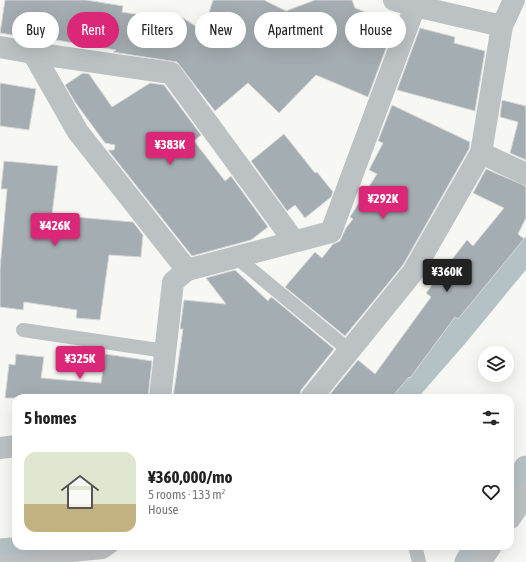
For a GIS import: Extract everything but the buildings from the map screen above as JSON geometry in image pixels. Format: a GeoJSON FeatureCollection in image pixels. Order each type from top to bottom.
{"type":"FeatureCollection","features":[{"type":"Feature","properties":{"kind":"street"},"geometry":{"type":"LineString","coordinates":[[394,0],[502,26]]}},
{"type":"Feature","properties":{"kind":"street"},"geometry":{"type":"LineString","coordinates":[[314,394],[413,272],[480,153],[502,26],[514,0]]}},
{"type":"Feature","properties":{"kind":"street"},"geometry":{"type":"LineString","coordinates":[[160,394],[173,282],[187,270],[331,232],[415,6]]}},
{"type":"Feature","properties":{"kind":"street"},"geometry":{"type":"LineString","coordinates":[[0,47],[171,73],[294,241]]}},
{"type":"Feature","properties":{"kind":"street"},"geometry":{"type":"LineString","coordinates":[[32,53],[78,132],[187,270]]}},
{"type":"Feature","properties":{"kind":"street"},"geometry":{"type":"LineString","coordinates":[[480,153],[526,174]]}},
{"type":"Feature","properties":{"kind":"street"},"geometry":{"type":"LineString","coordinates":[[0,448],[12,446]]}},
{"type":"Feature","properties":{"kind":"street"},"geometry":{"type":"LineString","coordinates":[[514,512],[526,495]]}},
{"type":"Feature","properties":{"kind":"street"},"geometry":{"type":"LineString","coordinates":[[480,562],[488,550]]}},
{"type":"Feature","properties":{"kind":"lane"},"geometry":{"type":"LineString","coordinates":[[236,257],[350,351]]}},
{"type":"Feature","properties":{"kind":"lane"},"geometry":{"type":"LineString","coordinates":[[22,330],[164,351]]}},
{"type":"Feature","properties":{"kind":"lane"},"geometry":{"type":"LineString","coordinates":[[1,562],[102,552],[105,550]]}},
{"type":"Feature","properties":{"kind":"lane"},"geometry":{"type":"LineString","coordinates":[[416,550],[419,562]]}},
{"type":"Feature","properties":{"kind":"waterway"},"geometry":{"type":"LineString","coordinates":[[404,394],[456,335],[526,250]]}},
{"type":"Feature","properties":{"kind":"waterway"},"geometry":{"type":"LineString","coordinates":[[514,487],[526,468]]}},
{"type":"Feature","properties":{"kind":"waterway"},"geometry":{"type":"LineString","coordinates":[[0,551],[12,550]]}},
{"type":"Feature","properties":{"kind":"waterway"},"geometry":{"type":"LineString","coordinates":[[467,562],[474,550]]}}]}
